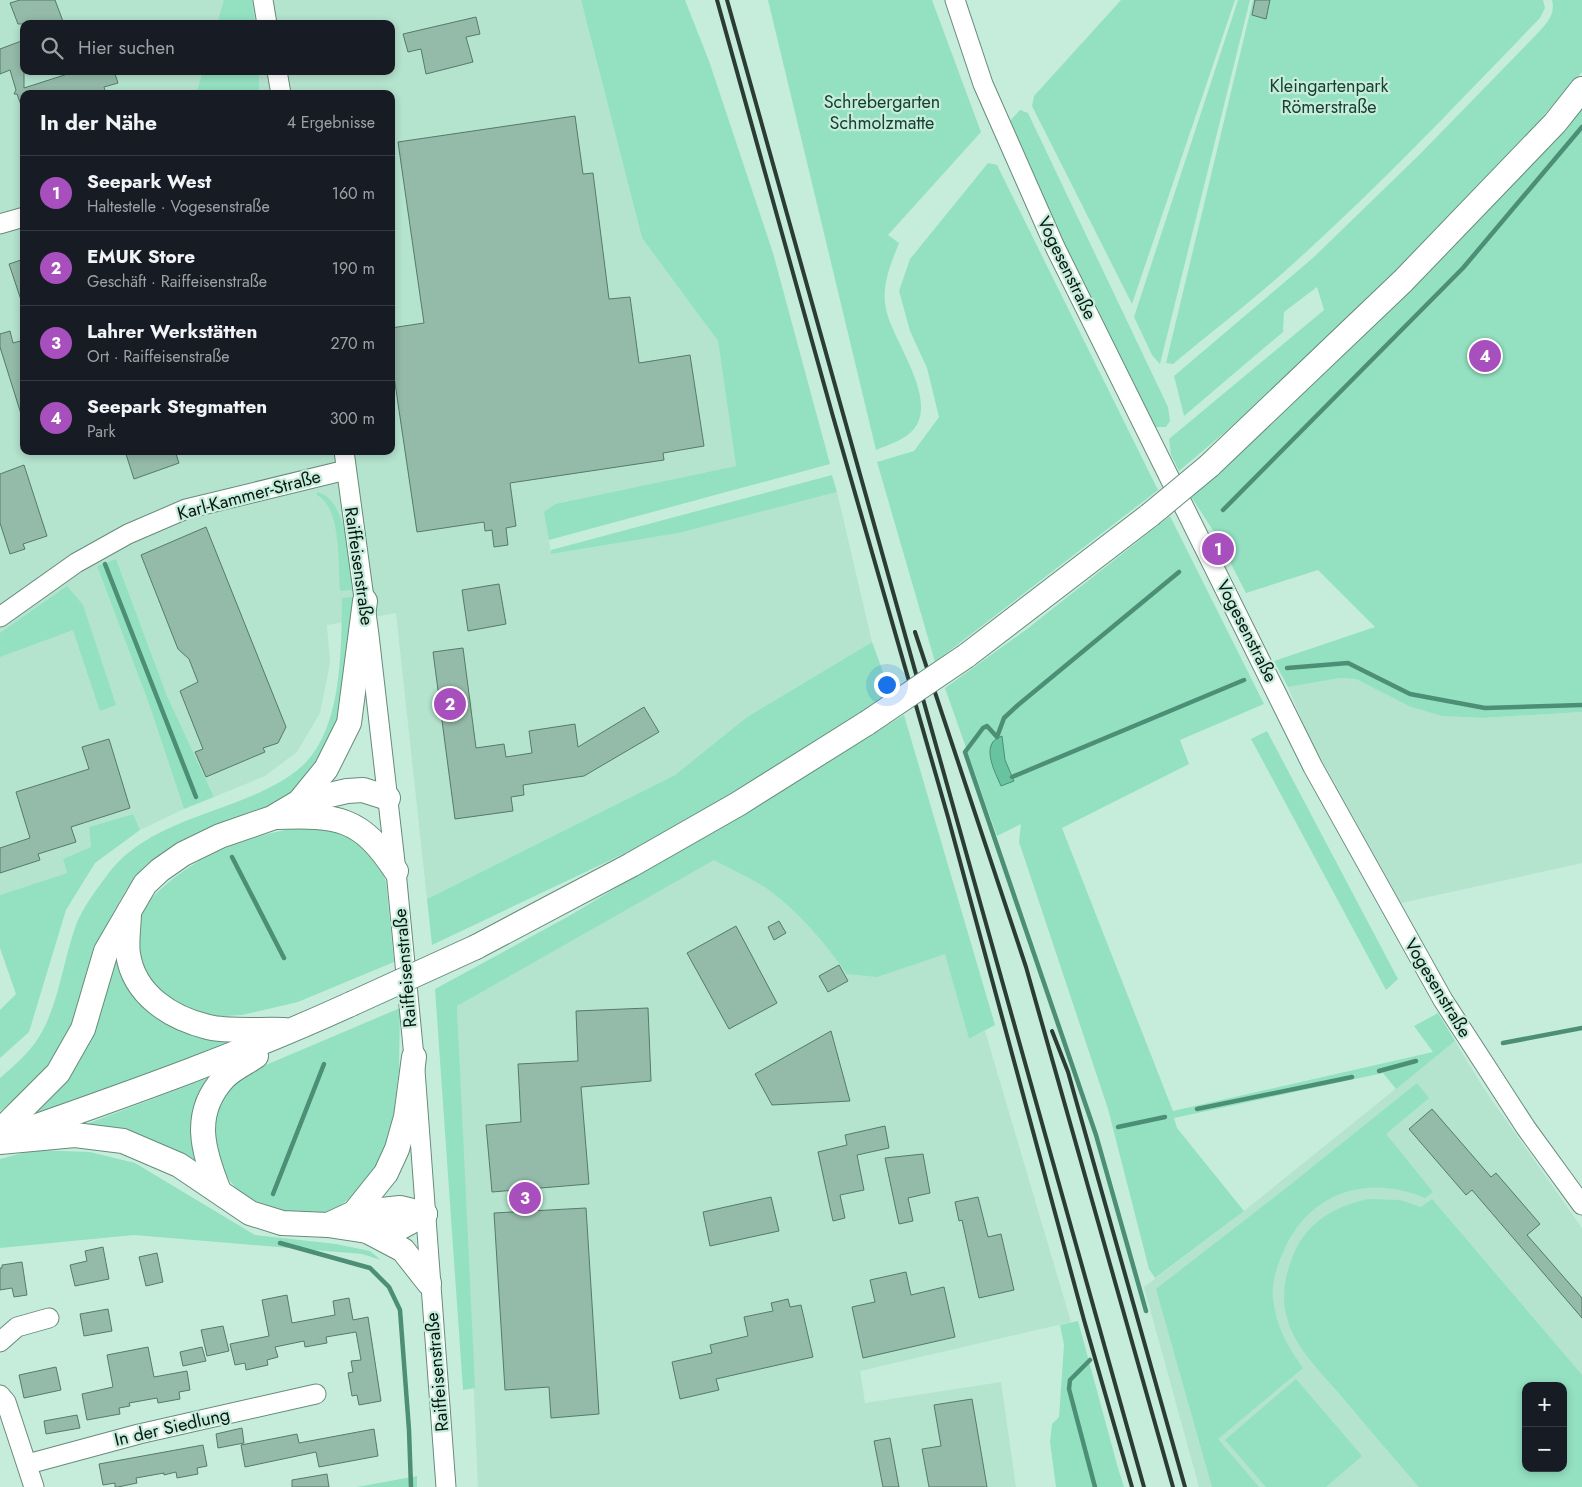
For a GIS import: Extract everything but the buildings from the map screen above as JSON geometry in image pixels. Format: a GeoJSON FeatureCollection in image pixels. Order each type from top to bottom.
{"type":"FeatureCollection","features":[{"type":"Feature","properties":{"kind":"main road"},"geometry":{"type":"LineString","coordinates":[[0,1141],[160,1083],[294,1030],[476,946],[738,804],[867,723],[966,656],[1150,515],[1209,466],[1403,281],[1555,123],[1582,89]]}},
{"type":"Feature","properties":{"kind":"main road"},"geometry":{"type":"LineString","coordinates":[[299,802],[326,769],[349,723],[365,601]]}},
{"type":"Feature","properties":{"kind":"main road"},"geometry":{"type":"LineString","coordinates":[[0,1131],[58,1073],[83,1028],[106,951],[145,884],[160,870],[184,854],[220,836],[272,818],[299,802],[347,791],[363,790],[388,798]]}},
{"type":"Feature","properties":{"kind":"main road"},"geometry":{"type":"LineString","coordinates":[[272,818],[319,816],[358,810],[388,798]]}},
{"type":"Feature","properties":{"kind":"main road"},"geometry":{"type":"LineString","coordinates":[[319,816],[348,822],[366,833],[384,853],[396,871]]}},
{"type":"Feature","properties":{"kind":"main road"},"geometry":{"type":"LineString","coordinates":[[130,907],[128,954],[141,987],[154,1002],[170,1013],[209,1028],[294,1030]]}},
{"type":"Feature","properties":{"kind":"main road"},"geometry":{"type":"LineString","coordinates":[[220,1191],[208,1164],[204,1144],[205,1108],[212,1094],[225,1077],[294,1030]]}},
{"type":"Feature","properties":{"kind":"main road"},"geometry":{"type":"LineString","coordinates":[[361,1222],[397,1149],[406,1117],[414,1057]]}},
{"type":"Feature","properties":{"kind":"main road"},"geometry":{"type":"LineString","coordinates":[[0,1141],[75,1135],[123,1141],[179,1165],[250,1213],[282,1223],[328,1225],[361,1222],[400,1208],[425,1214]]}},
{"type":"Feature","properties":{"kind":"main road"},"geometry":{"type":"LineString","coordinates":[[361,1222],[403,1250],[429,1283]]}},
{"type":"Feature","properties":{"kind":"street"},"geometry":{"type":"LineString","coordinates":[[262,0],[266,20]]}},
{"type":"Feature","properties":{"kind":"street","name":"Vogesenstraße"},"geometry":{"type":"LineString","coordinates":[[956,0],[983,84],[1055,247],[1313,766],[1443,1000],[1526,1128],[1582,1205]]}},
{"type":"Feature","properties":{"kind":"street"},"geometry":{"type":"LineString","coordinates":[[278,75],[281,90]]}},
{"type":"Feature","properties":{"kind":"street"},"geometry":{"type":"LineString","coordinates":[[0,224],[20,218]]}},
{"type":"Feature","properties":{"kind":"street","name":"Raiffeisenstraße"},"geometry":{"type":"LineString","coordinates":[[344,455],[365,601],[396,871],[414,1057],[429,1283],[446,1487]]}},
{"type":"Feature","properties":{"kind":"street","name":"Karl-Kammer-Straße"},"geometry":{"type":"LineString","coordinates":[[0,617],[76,563],[128,534],[178,513],[247,493],[346,470]]}},
{"type":"Feature","properties":{"kind":"street"},"geometry":{"type":"LineString","coordinates":[[0,1342],[1,1338],[18,1327],[49,1318]]}},
{"type":"Feature","properties":{"kind":"street","name":"In der Siedlung"},"geometry":{"type":"LineString","coordinates":[[28,1464],[140,1434],[316,1394]]}},
{"type":"Feature","properties":{"kind":"street"},"geometry":{"type":"LineString","coordinates":[[0,1395],[6,1402],[34,1487]]}},
{"type":"Feature","properties":{"kind":"shaded area"},"geometry":{"type":"Polygon","coordinates":[[[0,0],[581,0],[642,238],[718,341],[736,466],[555,504],[545,512],[551,554],[679,533],[837,492],[872,642],[747,717],[675,775],[427,899],[396,613],[327,625],[330,663],[320,713],[297,752],[265,776],[214,797],[167,696],[116,559],[97,566],[149,704],[184,809],[140,830],[133,814],[89,827],[92,847],[63,859],[67,873],[0,895],[0,0]]]}},
{"type":"Feature","properties":{"kind":"shaded area"},"geometry":{"type":"Polygon","coordinates":[[[1340,678],[1356,679],[1411,707],[1442,716],[1482,718],[1582,712],[1582,863],[1401,903],[1308,735],[1288,687],[1340,678]]]}},
{"type":"Feature","properties":{"kind":"shaded area"},"geometry":{"type":"Polygon","coordinates":[[[1002,736],[1005,760],[1014,781],[1001,786],[993,766],[990,751],[991,745],[995,740],[1002,736]]]}},
{"type":"Feature","properties":{"kind":"shaded area"},"geometry":{"type":"Polygon","coordinates":[[[891,757],[969,1039],[985,1031],[1071,1322],[860,1371],[865,1403],[1001,1382],[1016,1487],[478,1487],[457,1006],[891,757]]]}},
{"type":"Feature","properties":{"kind":"shaded area"},"geometry":{"type":"Polygon","coordinates":[[[1455,1041],[1484,1089],[1582,1228],[1582,1487],[1199,1487],[1144,1287],[1244,1211],[1455,1041]]]}},
{"type":"Feature","properties":{"kind":"green space"},"geometry":{"type":"Polygon","coordinates":[[[224,0],[252,0],[254,20],[218,20],[224,0]]]}},
{"type":"Feature","properties":{"kind":"green space"},"geometry":{"type":"Polygon","coordinates":[[[581,0],[685,0],[709,61],[773,253],[830,464],[549,540],[544,512],[555,504],[736,466],[718,341],[642,238],[581,0]]]}},
{"type":"Feature","properties":{"kind":"green space","name":"Schrebergarten Schmolzmatte"},"geometry":{"type":"Polygon","coordinates":[[[768,0],[932,0],[981,132],[888,235],[899,243],[887,277],[885,304],[891,326],[913,372],[921,404],[920,418],[913,430],[901,439],[876,450],[768,0]]]}},
{"type":"Feature","properties":{"kind":"green space"},"geometry":{"type":"Polygon","coordinates":[[[1121,0],[1235,0],[1132,304],[1032,106],[1034,96],[1121,0]]]}},
{"type":"Feature","properties":{"kind":"green space"},"geometry":{"type":"Polygon","coordinates":[[[1238,0],[1250,0],[1160,364],[1152,355],[1134,317],[1238,0]]]}},
{"type":"Feature","properties":{"kind":"green space","name":"Kleingartenpark Römerstraße"},"geometry":{"type":"Polygon","coordinates":[[[1253,0],[1543,0],[1545,8],[1540,18],[1446,115],[1317,242],[1257,296],[1173,364],[1166,363],[1253,0]]]}},
{"type":"Feature","properties":{"kind":"green space"},"geometry":{"type":"Polygon","coordinates":[[[1552,0],[1582,0],[1582,72],[1468,201],[1296,372],[1179,471],[1171,455],[1169,439],[1324,310],[1317,287],[1284,312],[1283,332],[1184,416],[1174,376],[1314,257],[1420,154],[1543,27],[1553,10],[1552,0]]]}},
{"type":"Feature","properties":{"kind":"green space"},"geometry":{"type":"Polygon","coordinates":[[[202,75],[259,75],[259,90],[197,90],[202,75]]]}},
{"type":"Feature","properties":{"kind":"green space"},"geometry":{"type":"Polygon","coordinates":[[[1582,104],[1582,712],[1482,718],[1442,716],[1411,707],[1356,679],[1340,678],[1288,687],[1274,661],[1375,627],[1318,570],[1246,593],[1216,535],[1190,495],[1582,104]]]}},
{"type":"Feature","properties":{"kind":"green space"},"geometry":{"type":"Polygon","coordinates":[[[1020,110],[1028,113],[1168,407],[1170,421],[1166,427],[1153,427],[1062,244],[1008,123],[1020,110]]]}},
{"type":"Feature","properties":{"kind":"green space"},"geometry":{"type":"Polygon","coordinates":[[[988,163],[997,165],[1158,490],[935,662],[877,462],[914,451],[939,417],[927,368],[910,331],[899,291],[910,259],[988,163]]]}},
{"type":"Feature","properties":{"kind":"green space"},"geometry":{"type":"Polygon","coordinates":[[[832,475],[837,492],[679,533],[551,554],[551,550],[832,475]]]}},
{"type":"Feature","properties":{"kind":"green space"},"geometry":{"type":"Polygon","coordinates":[[[317,492],[327,497],[341,519],[348,550],[352,590],[340,591],[335,524],[331,512],[325,502],[317,495],[317,492]]]}},
{"type":"Feature","properties":{"kind":"green space"},"geometry":{"type":"Polygon","coordinates":[[[1170,516],[1264,704],[1180,740],[1189,764],[1062,828],[1173,1111],[1433,1052],[1414,1026],[1438,1013],[1455,1041],[1396,1089],[1383,1073],[1174,1118],[1177,1128],[1244,1211],[1155,1278],[1149,1269],[1108,1109],[1019,842],[1021,824],[997,836],[945,688],[1027,629],[1170,516]],[[1002,736],[991,745],[1014,781],[1005,760],[1002,736]]]}},
{"type":"Feature","properties":{"kind":"green space"},"geometry":{"type":"Polygon","coordinates":[[[116,559],[167,696],[214,797],[184,809],[149,704],[97,566],[116,559]]]}},
{"type":"Feature","properties":{"kind":"green space"},"geometry":{"type":"Polygon","coordinates":[[[67,586],[83,605],[116,705],[100,711],[73,630],[0,657],[0,633],[67,586]]]}},
{"type":"Feature","properties":{"kind":"green space"},"geometry":{"type":"Polygon","coordinates":[[[353,597],[354,630],[342,719],[310,778],[286,797],[126,890],[94,947],[66,1044],[51,1068],[27,1091],[0,1111],[0,1078],[26,1054],[39,1037],[51,1011],[71,939],[79,918],[94,892],[116,864],[144,841],[166,830],[248,798],[276,784],[301,767],[315,751],[325,732],[337,688],[340,664],[342,598],[353,597]]]}},
{"type":"Feature","properties":{"kind":"green space"},"geometry":{"type":"Polygon","coordinates":[[[872,642],[890,691],[828,737],[655,839],[432,945],[427,899],[675,775],[747,717],[872,642]]]}},
{"type":"Feature","properties":{"kind":"green space"},"geometry":{"type":"Polygon","coordinates":[[[904,715],[995,1025],[969,1039],[945,954],[877,977],[847,974],[830,951],[791,908],[769,890],[714,860],[457,1006],[475,1388],[463,1390],[435,989],[569,916],[904,715]]]}},
{"type":"Feature","properties":{"kind":"green space"},"geometry":{"type":"Polygon","coordinates":[[[1267,731],[1398,979],[1386,990],[1251,739],[1267,731]]]}},
{"type":"Feature","properties":{"kind":"green space"},"geometry":{"type":"Polygon","coordinates":[[[133,814],[140,830],[95,863],[66,910],[29,1032],[0,1058],[0,1010],[16,994],[0,948],[0,895],[67,873],[63,859],[91,847],[89,827],[133,814]]]}},
{"type":"Feature","properties":{"kind":"green space"},"geometry":{"type":"Polygon","coordinates":[[[317,824],[340,827],[375,855],[386,882],[394,962],[298,1002],[242,1015],[207,1017],[170,1003],[140,970],[137,939],[138,927],[142,911],[148,902],[180,873],[216,852],[275,832],[317,824]]]}},
{"type":"Feature","properties":{"kind":"green space"},"geometry":{"type":"Polygon","coordinates":[[[115,945],[144,1001],[245,1040],[25,1119],[115,945]]]}},
{"type":"Feature","properties":{"kind":"green space"},"geometry":{"type":"Polygon","coordinates":[[[400,1008],[399,1070],[389,1150],[366,1185],[336,1209],[310,1217],[263,1208],[241,1194],[219,1168],[212,1151],[213,1104],[240,1076],[400,1008]]]}},
{"type":"Feature","properties":{"kind":"green space"},"geometry":{"type":"Polygon","coordinates":[[[211,1077],[206,1171],[81,1126],[211,1077]]]}},
{"type":"Feature","properties":{"kind":"green space"},"geometry":{"type":"Polygon","coordinates":[[[1417,1083],[1429,1098],[1386,1134],[1433,1192],[1425,1198],[1404,1191],[1383,1188],[1363,1188],[1344,1193],[1326,1201],[1310,1213],[1296,1229],[1280,1260],[1274,1279],[1273,1299],[1274,1309],[1287,1344],[1303,1368],[1218,1439],[1259,1487],[1212,1487],[1156,1289],[1417,1083]]]}},
{"type":"Feature","properties":{"kind":"green space"},"geometry":{"type":"Polygon","coordinates":[[[34,1150],[90,1152],[135,1163],[255,1235],[336,1244],[370,1251],[381,1260],[362,1254],[134,1235],[0,1248],[0,1159],[34,1150]]]}},
{"type":"Feature","properties":{"kind":"green space"},"geometry":{"type":"Polygon","coordinates":[[[1369,1199],[1400,1200],[1421,1207],[1432,1199],[1582,1375],[1582,1487],[1419,1487],[1309,1359],[1295,1338],[1286,1314],[1285,1282],[1295,1251],[1308,1231],[1325,1216],[1346,1205],[1369,1199]]]}},
{"type":"Feature","properties":{"kind":"green space"},"geometry":{"type":"Polygon","coordinates":[[[1078,1321],[1124,1487],[1056,1487],[1050,1442],[1052,1424],[1059,1417],[1064,1345],[1060,1325],[1078,1321]]]}},
{"type":"Feature","properties":{"kind":"green space"},"geometry":{"type":"Polygon","coordinates":[[[1296,1379],[1362,1456],[1326,1487],[1266,1487],[1225,1440],[1296,1379]]]}},
{"type":"Feature","properties":{"kind":"green space"},"geometry":{"type":"Polygon","coordinates":[[[417,1476],[417,1487],[357,1487],[417,1476]]]}},
{"type":"Feature","properties":{"kind":"waterway"},"geometry":{"type":"LineString","coordinates":[[1223,510],[1463,268],[1582,127]]}},
{"type":"Feature","properties":{"kind":"waterway"},"geometry":{"type":"LineString","coordinates":[[105,564],[196,797]]}},
{"type":"Feature","properties":{"kind":"waterway"},"geometry":{"type":"LineString","coordinates":[[1146,1311],[1096,1135],[965,752],[983,728],[987,726],[997,737],[1004,718],[1018,705],[1179,572]]}},
{"type":"Feature","properties":{"kind":"waterway"},"geometry":{"type":"LineString","coordinates":[[1287,668],[1348,663],[1410,694],[1485,708],[1582,705]]}},
{"type":"Feature","properties":{"kind":"waterway"},"geometry":{"type":"LineString","coordinates":[[1012,777],[1244,680]]}},
{"type":"Feature","properties":{"kind":"waterway"},"geometry":{"type":"LineString","coordinates":[[232,857],[284,958]]}},
{"type":"Feature","properties":{"kind":"waterway"},"geometry":{"type":"LineString","coordinates":[[1503,1043],[1582,1028]]}},
{"type":"Feature","properties":{"kind":"waterway"},"geometry":{"type":"LineString","coordinates":[[1379,1071],[1416,1061]]}},
{"type":"Feature","properties":{"kind":"waterway"},"geometry":{"type":"LineString","coordinates":[[273,1194],[324,1064]]}},
{"type":"Feature","properties":{"kind":"waterway"},"geometry":{"type":"LineString","coordinates":[[1197,1109],[1352,1077]]}},
{"type":"Feature","properties":{"kind":"waterway"},"geometry":{"type":"LineString","coordinates":[[1118,1127],[1165,1117]]}},
{"type":"Feature","properties":{"kind":"waterway"},"geometry":{"type":"LineString","coordinates":[[280,1243],[370,1268],[389,1287],[400,1310],[409,1430],[411,1487]]}},
{"type":"Feature","properties":{"kind":"waterway"},"geometry":{"type":"LineString","coordinates":[[1090,1360],[1070,1380],[1069,1389],[1095,1487]]}},
{"type":"Feature","properties":{"kind":"railway"},"geometry":{"type":"LineString","coordinates":[[717,0],[832,413],[948,817],[1084,1320],[1132,1487]]}},
{"type":"Feature","properties":{"kind":"railway"},"geometry":{"type":"LineString","coordinates":[[727,0],[1144,1487]]}},
{"type":"Feature","properties":{"kind":"railway"},"geometry":{"type":"LineString","coordinates":[[915,632],[1026,967],[1173,1487]]}},
{"type":"Feature","properties":{"kind":"railway"},"geometry":{"type":"LineString","coordinates":[[1052,1031],[1068,1072],[1185,1487]]}},
{"type":"Feature","properties":{"kind":"place","name":"Seepark Stegmatten"},"geometry":{"type":"Point","coordinates":[1485,356]}},
{"type":"Feature","properties":{"kind":"place","name":"Seepark West"},"geometry":{"type":"Point","coordinates":[1218,549]}},
{"type":"Feature","properties":{"kind":"place","name":"EMUK Store"},"geometry":{"type":"Point","coordinates":[450,704]}},
{"type":"Feature","properties":{"kind":"place","name":"Lahrer Werkstätten"},"geometry":{"type":"Point","coordinates":[525,1198]}}]}
